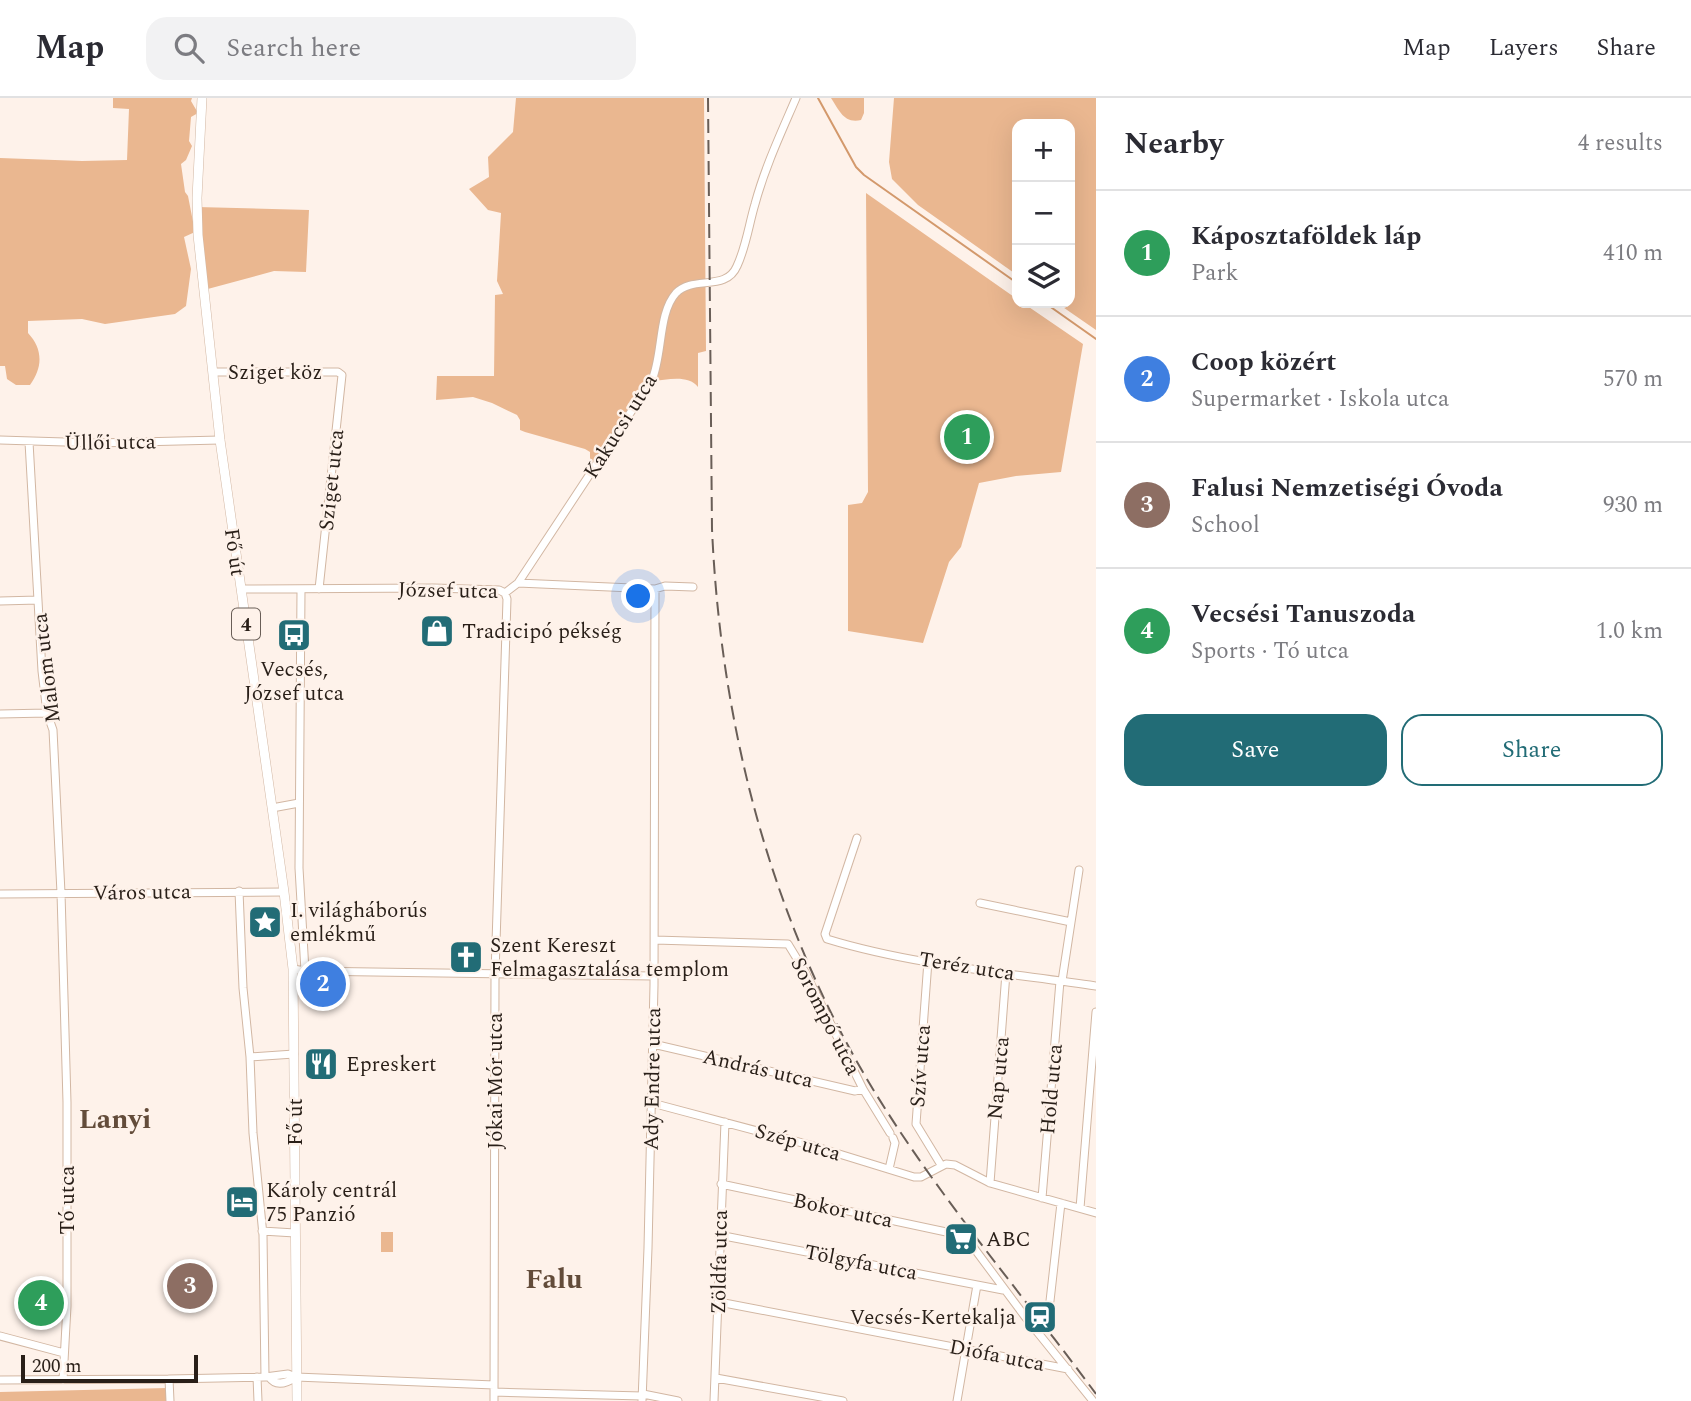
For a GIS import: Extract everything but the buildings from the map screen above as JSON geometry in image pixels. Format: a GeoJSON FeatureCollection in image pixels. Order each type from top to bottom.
{"type":"FeatureCollection","features":[{"type":"Feature","properties":{"kind":"main road","name":"Fő út"},"geometry":{"type":"LineString","coordinates":[[202,98],[198,235],[220,440],[285,895],[293,969],[297,1401]]}},
{"type":"Feature","properties":{"kind":"street","name":"Kakucsi utca"},"geometry":{"type":"LineString","coordinates":[[518,583],[652,380],[659,361],[666,314],[675,295],[691,285],[721,281],[736,269],[768,161],[796,98]]}},
{"type":"Feature","properties":{"kind":"street","name":"Sziget köz"},"geometry":{"type":"LineString","coordinates":[[213,372],[338,372]]}},
{"type":"Feature","properties":{"kind":"street","name":"Sziget utca"},"geometry":{"type":"LineString","coordinates":[[319,589],[343,380],[338,372]]}},
{"type":"Feature","properties":{"kind":"street","name":"Üllői utca"},"geometry":{"type":"LineString","coordinates":[[0,440],[220,440]]}},
{"type":"Feature","properties":{"kind":"street","name":"Malom utca"},"geometry":{"type":"LineString","coordinates":[[29,442],[47,713],[53,730],[61,893]]}},
{"type":"Feature","properties":{"kind":"street","name":"József utca"},"geometry":{"type":"LineString","coordinates":[[241,589],[434,588],[499,590],[505,593],[518,583],[655,589],[665,586],[693,587]]}},
{"type":"Feature","properties":{"kind":"street","name":"Ady Endre utca"},"geometry":{"type":"LineString","coordinates":[[642,1397],[655,940],[655,589]]}},
{"type":"Feature","properties":{"kind":"street"},"geometry":{"type":"LineString","coordinates":[[301,590],[299,803],[300,898],[303,911],[305,971]]}},
{"type":"Feature","properties":{"kind":"street","name":"Jókai Mór utca"},"geometry":{"type":"LineString","coordinates":[[494,1393],[495,974],[507,599],[505,593]]}},
{"type":"Feature","properties":{"kind":"street"},"geometry":{"type":"LineString","coordinates":[[0,601],[38,600]]}},
{"type":"Feature","properties":{"kind":"street"},"geometry":{"type":"LineString","coordinates":[[0,713],[47,713]]}},
{"type":"Feature","properties":{"kind":"street"},"geometry":{"type":"LineString","coordinates":[[272,808],[299,803]]}},
{"type":"Feature","properties":{"kind":"street","name":"Teréz utca"},"geometry":{"type":"LineString","coordinates":[[857,838],[825,934],[827,939],[928,961],[1096,986]]}},
{"type":"Feature","properties":{"kind":"street","name":"Hold utca"},"geometry":{"type":"LineString","coordinates":[[1042,1198],[1061,981],[1079,870]]}},
{"type":"Feature","properties":{"kind":"street","name":"Város utca"},"geometry":{"type":"LineString","coordinates":[[0,894],[239,891],[285,895]]}},
{"type":"Feature","properties":{"kind":"street","name":"Fő út"},"geometry":{"type":"LineString","coordinates":[[239,891],[243,988],[262,1231],[264,1377],[258,1401]]}},
{"type":"Feature","properties":{"kind":"street","name":"Tó utca"},"geometry":{"type":"LineString","coordinates":[[61,893],[67,1129],[67,1306],[63,1381]]}},
{"type":"Feature","properties":{"kind":"street"},"geometry":{"type":"LineString","coordinates":[[285,895],[300,898]]}},
{"type":"Feature","properties":{"kind":"street"},"geometry":{"type":"LineString","coordinates":[[980,903],[1071,922]]}},
{"type":"Feature","properties":{"kind":"street","name":"Sorompó utca"},"geometry":{"type":"LineString","coordinates":[[655,940],[788,944],[805,972],[863,1089],[895,1143],[889,1169]]}},
{"type":"Feature","properties":{"kind":"street","name":"Szív utca"},"geometry":{"type":"LineString","coordinates":[[928,961],[916,1124],[941,1165]]}},
{"type":"Feature","properties":{"kind":"street"},"geometry":{"type":"LineString","coordinates":[[293,969],[653,976]]}},
{"type":"Feature","properties":{"kind":"street","name":"Nap utca"},"geometry":{"type":"LineString","coordinates":[[990,1183],[1006,972]]}},
{"type":"Feature","properties":{"kind":"street"},"geometry":{"type":"LineString","coordinates":[[1080,1208],[1096,1012]]}},
{"type":"Feature","properties":{"kind":"street","name":"András utca"},"geometry":{"type":"LineString","coordinates":[[653,1044],[855,1091],[863,1089]]}},
{"type":"Feature","properties":{"kind":"street"},"geometry":{"type":"LineString","coordinates":[[250,1057],[294,1054]]}},
{"type":"Feature","properties":{"kind":"street","name":"Szép utca"},"geometry":{"type":"LineString","coordinates":[[652,1103],[914,1177],[921,1177],[941,1165]]}},
{"type":"Feature","properties":{"kind":"street","name":"Zöldfa utca"},"geometry":{"type":"LineString","coordinates":[[714,1401],[725,1122]]}},
{"type":"Feature","properties":{"kind":"street"},"geometry":{"type":"LineString","coordinates":[[941,1165],[955,1165],[990,1183],[1096,1213]]}},
{"type":"Feature","properties":{"kind":"street","name":"Bokor utca"},"geometry":{"type":"LineString","coordinates":[[721,1184],[965,1236],[1004,1290]]}},
{"type":"Feature","properties":{"kind":"street"},"geometry":{"type":"LineString","coordinates":[[1050,1301],[1061,1203]]}},
{"type":"Feature","properties":{"kind":"street"},"geometry":{"type":"LineString","coordinates":[[262,1231],[295,1233]]}},
{"type":"Feature","properties":{"kind":"street","name":"Tölgyfa utca"},"geometry":{"type":"LineString","coordinates":[[719,1235],[1004,1290]]}},
{"type":"Feature","properties":{"kind":"street"},"geometry":{"type":"LineString","coordinates":[[957,1401],[977,1285]]}},
{"type":"Feature","properties":{"kind":"street"},"geometry":{"type":"LineString","coordinates":[[1004,1290],[1093,1401]]}},
{"type":"Feature","properties":{"kind":"street","name":"Diófa utca"},"geometry":{"type":"LineString","coordinates":[[719,1302],[1069,1369]]}},
{"type":"Feature","properties":{"kind":"street"},"geometry":{"type":"LineString","coordinates":[[0,1336],[64,1353]]}},
{"type":"Feature","properties":{"kind":"street"},"geometry":{"type":"LineString","coordinates":[[0,1380],[264,1377],[287,1383],[296,1377],[494,1393],[642,1397],[678,1401]]}},
{"type":"Feature","properties":{"kind":"street"},"geometry":{"type":"LineString","coordinates":[[716,1378],[843,1401]]}},
{"type":"Feature","properties":{"kind":"street"},"geometry":{"type":"LineString","coordinates":[[169,1379],[170,1401]]}},
{"type":"Feature","properties":{"kind":"shaded area"},"geometry":{"type":"Polygon","coordinates":[[[113,98],[192,98],[198,113],[191,117],[189,141],[192,146],[186,160],[181,164],[195,232],[184,237],[191,269],[186,306],[175,314],[105,324],[82,319],[28,321],[28,333],[39,352],[39,365],[30,385],[16,385],[7,379],[5,366],[0,366],[0,158],[127,160],[129,109],[113,108],[113,98]]]}},
{"type":"Feature","properties":{"kind":"shaded area"},"geometry":{"type":"Polygon","coordinates":[[[516,98],[704,98],[706,351],[698,353],[698,387],[683,379],[652,381],[595,465],[590,462],[590,452],[585,449],[520,430],[517,415],[492,403],[473,397],[436,400],[437,376],[494,376],[495,295],[503,294],[497,281],[501,213],[488,210],[469,189],[489,177],[488,157],[513,132],[516,98]]]}},
{"type":"Feature","properties":{"kind":"shaded area"},"geometry":{"type":"Polygon","coordinates":[[[831,98],[864,98],[861,120],[846,118],[831,98]]]}},
{"type":"Feature","properties":{"kind":"shaded area"},"geometry":{"type":"Polygon","coordinates":[[[894,98],[1096,98],[1096,330],[1064,308],[1075,308],[1075,119],[1012,119],[1012,271],[918,205],[892,179],[889,162],[894,98]]]}},
{"type":"Feature","properties":{"kind":"shaded area"},"geometry":{"type":"Polygon","coordinates":[[[866,193],[1012,295],[1012,308],[1030,308],[1083,344],[1061,472],[979,483],[961,547],[949,562],[923,643],[848,631],[848,505],[862,503],[868,492],[866,193]]]}},
{"type":"Feature","properties":{"kind":"shaded area"},"geometry":{"type":"Polygon","coordinates":[[[197,207],[309,210],[306,272],[274,271],[204,290],[197,207]]]}},
{"type":"Feature","properties":{"kind":"shaded area"},"geometry":{"type":"Polygon","coordinates":[[[381,1232],[393,1232],[393,1252],[381,1252],[381,1232]]]}},
{"type":"Feature","properties":{"kind":"shaded area"},"geometry":{"type":"Polygon","coordinates":[[[167,1388],[167,1401],[0,1401],[0,1392],[167,1388]]]}},
{"type":"Feature","properties":{"kind":"waterway"},"geometry":{"type":"LineString","coordinates":[[818,98],[856,167],[864,175],[1012,279]]}},
{"type":"Feature","properties":{"kind":"waterway"},"geometry":{"type":"LineString","coordinates":[[1052,308],[1096,339]]}},
{"type":"Feature","properties":{"kind":"railway"},"geometry":{"type":"LineString","coordinates":[[708,98],[712,529],[727,682],[761,831],[785,904],[813,975],[847,1044],[886,1110],[962,1218],[1096,1394]]}},
{"type":"Feature","properties":{"kind":"place","name":"Káposztaföldek láp"},"geometry":{"type":"Point","coordinates":[967,437]}},
{"type":"Feature","properties":{"kind":"place","name":"Tradicipó pékség"},"geometry":{"type":"Point","coordinates":[437,631]}},
{"type":"Feature","properties":{"kind":"place","name":"Vecsés, József utca"},"geometry":{"type":"Point","coordinates":[294,635]}},
{"type":"Feature","properties":{"kind":"place","name":"I. világháborús emlékmű"},"geometry":{"type":"Point","coordinates":[265,922]}},
{"type":"Feature","properties":{"kind":"place","name":"Szent Kereszt Felmagasztalása templom"},"geometry":{"type":"Point","coordinates":[466,957]}},
{"type":"Feature","properties":{"kind":"place","name":"Coop közért"},"geometry":{"type":"Point","coordinates":[323,984]}},
{"type":"Feature","properties":{"kind":"place","name":"Epreskert"},"geometry":{"type":"Point","coordinates":[321,1064]}},
{"type":"Feature","properties":{"kind":"place","name":"Károly centrál 75 Panzió"},"geometry":{"type":"Point","coordinates":[242,1202]}},
{"type":"Feature","properties":{"kind":"place","name":"ABC"},"geometry":{"type":"Point","coordinates":[961,1239]}},
{"type":"Feature","properties":{"kind":"place","name":"Falusi Nemzetiségi Óvoda"},"geometry":{"type":"Point","coordinates":[190,1286]}},
{"type":"Feature","properties":{"kind":"place","name":"Vecsési Tanuszoda"},"geometry":{"type":"Point","coordinates":[41,1303]}},
{"type":"Feature","properties":{"kind":"place","name":"Vecsés-Kertekalja"},"geometry":{"type":"Point","coordinates":[1040,1317]}},
{"type":"Feature","properties":{"kind":"district","name":"Lanyi"},"geometry":{"type":"Point","coordinates":[115,1118]}},
{"type":"Feature","properties":{"kind":"district","name":"Falu"},"geometry":{"type":"Point","coordinates":[554,1278]}}]}
